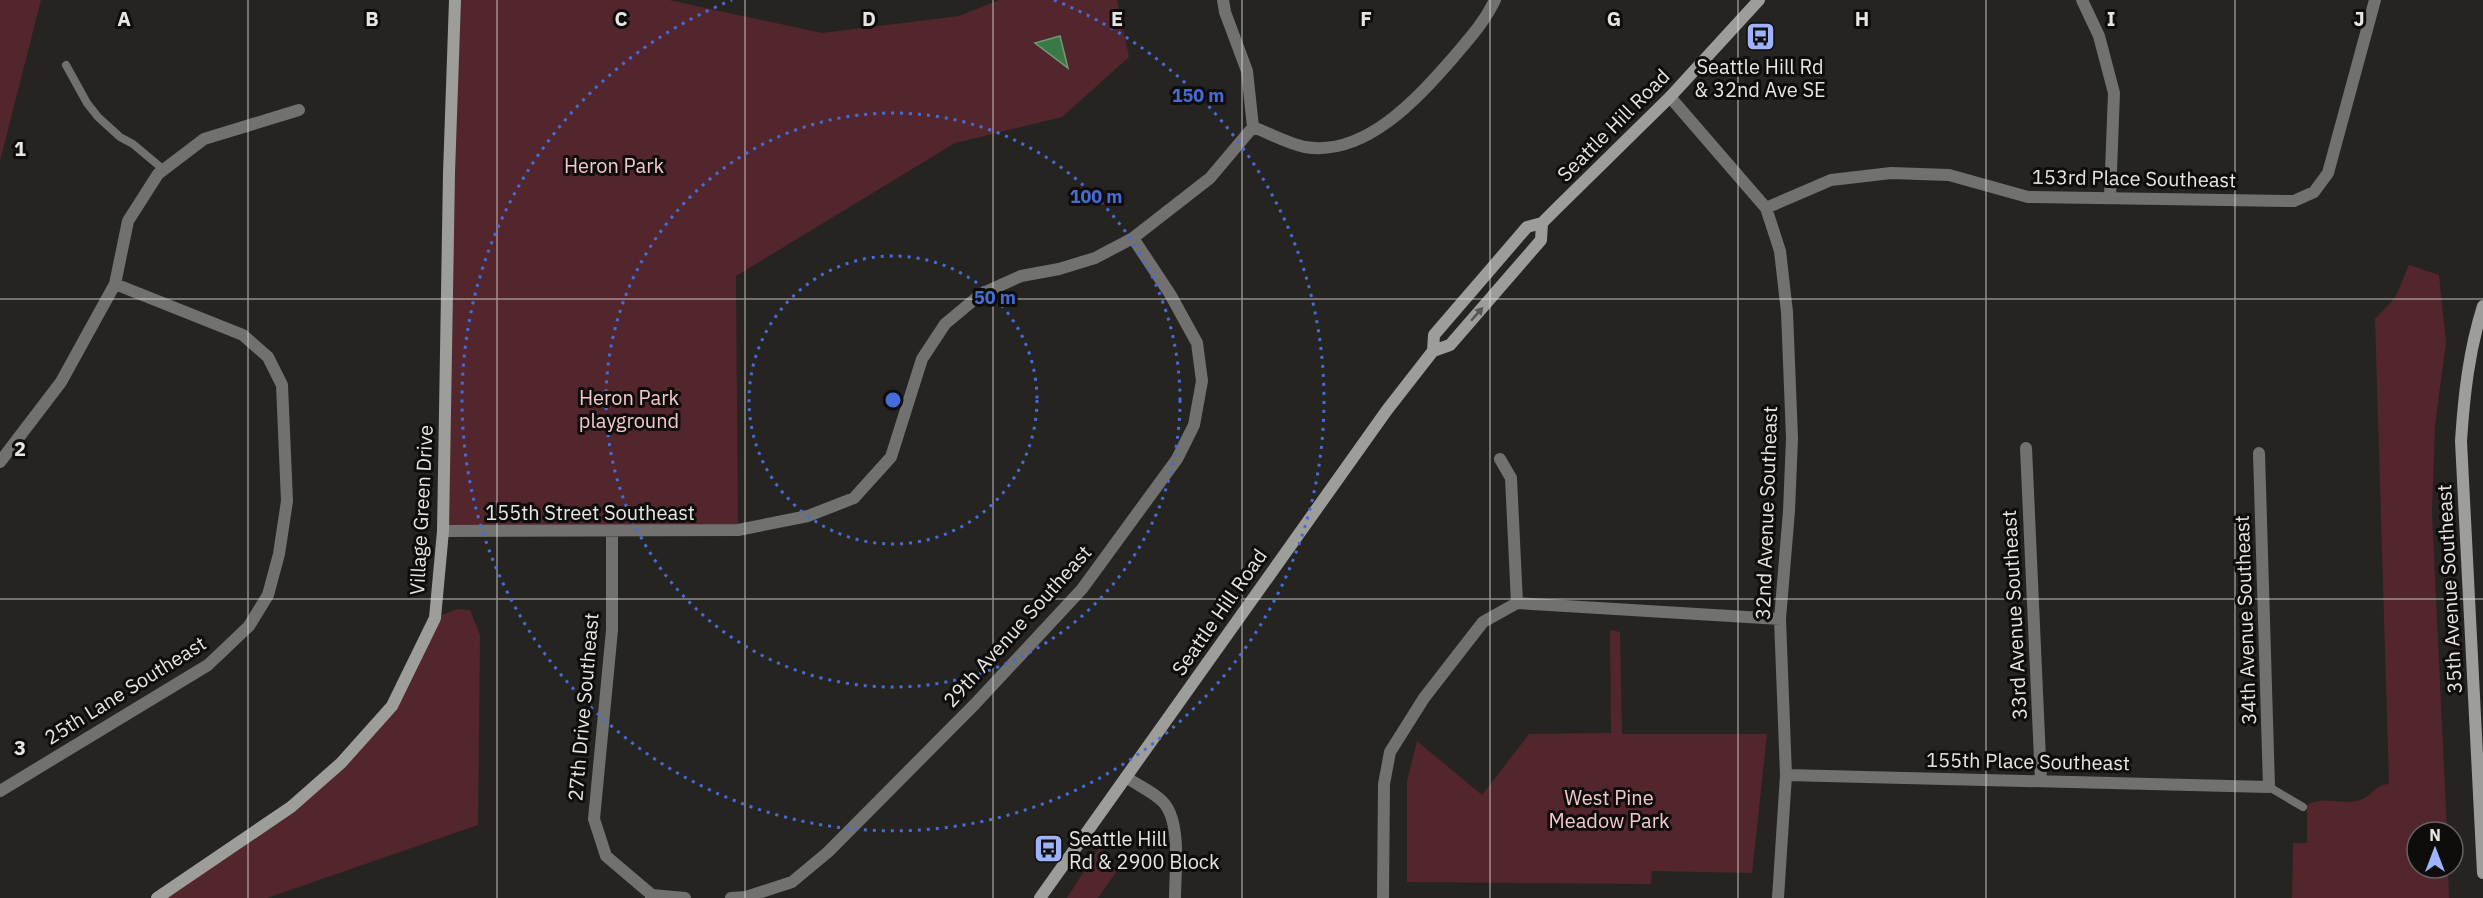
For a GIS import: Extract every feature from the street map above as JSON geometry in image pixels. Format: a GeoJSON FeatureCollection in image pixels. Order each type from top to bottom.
{"type":"FeatureCollection","features":[{"type":"Feature","properties":{"kind":"street","name":"Village Green Drive"},"geometry":{"type":"LineString","coordinates":[[157,898],[291,807],[341,763],[392,706],[435,618],[443,531],[449,173],[455,0]]}},
{"type":"Feature","properties":{"kind":"street"},"geometry":{"type":"LineString","coordinates":[[1223,0],[1225,12],[1247,72],[1253,127],[1305,147],[1334,146],[1361,138],[1395,118],[1428,87],[1485,21],[1495,0]]}},
{"type":"Feature","properties":{"kind":"street","name":"Seattle Hill Road"},"geometry":{"type":"LineString","coordinates":[[1433,351],[1434,335],[1527,227],[1542,223],[1670,97],[1759,0]]}},
{"type":"Feature","properties":{"kind":"street"},"geometry":{"type":"LineString","coordinates":[[2082,0],[2099,36],[2114,93],[2110,197]]}},
{"type":"Feature","properties":{"kind":"street","name":"153rd Place Southeast"},"geometry":{"type":"LineString","coordinates":[[1766,208],[1831,180],[1891,173],[1949,175],[2028,197],[2294,201],[2314,192],[2328,173],[2374,0]]}},
{"type":"Feature","properties":{"kind":"street","name":"32nd Avenue Southeast"},"geometry":{"type":"LineString","coordinates":[[1670,97],[1766,208],[1780,251],[1787,312],[1791,415],[1790,511],[1780,619],[1786,776],[1778,898]]}},
{"type":"Feature","properties":{"kind":"street"},"geometry":{"type":"LineString","coordinates":[[0,462],[61,382],[115,284],[128,221],[158,174],[204,139],[299,110]]}},
{"type":"Feature","properties":{"kind":"street","name":"155th Street Southeast"},"geometry":{"type":"LineString","coordinates":[[443,531],[738,530],[808,516],[854,498],[891,457],[922,359],[945,324],[981,294],[1021,276],[1095,258],[1132,238],[1210,178],[1253,127]]}},
{"type":"Feature","properties":{"kind":"street","name":"Seattle Hill Road"},"geometry":{"type":"LineString","coordinates":[[1040,898],[1387,410],[1433,351],[1450,345],[1541,240],[1542,223]]}},
{"type":"Feature","properties":{"kind":"street","name":"29th Avenue Southeast"},"geometry":{"type":"LineString","coordinates":[[731,898],[746,897],[792,882],[828,852],[975,704],[1082,589],[1177,459],[1194,425],[1202,381],[1197,343],[1170,294],[1132,238]]}},
{"type":"Feature","properties":{"kind":"street","name":"25th Lane Southeast"},"geometry":{"type":"LineString","coordinates":[[0,791],[208,665],[249,626],[268,595],[279,554],[286,501],[282,385],[268,357],[243,335],[115,284]]}},
{"type":"Feature","properties":{"kind":"street","name":"35th Avenue Southeast"},"geometry":{"type":"LineString","coordinates":[[2483,306],[2464,393],[2461,441],[2483,873]]}},
{"type":"Feature","properties":{"kind":"street","name":"33rd Avenue Southeast"},"geometry":{"type":"LineString","coordinates":[[2026,448],[2041,781]]}},
{"type":"Feature","properties":{"kind":"street","name":"34th Avenue Southeast"},"geometry":{"type":"LineString","coordinates":[[2259,453],[2269,787]]}},
{"type":"Feature","properties":{"kind":"street"},"geometry":{"type":"LineString","coordinates":[[1500,459],[1511,478],[1517,603]]}},
{"type":"Feature","properties":{"kind":"street","name":"27th Drive Southeast"},"geometry":{"type":"LineString","coordinates":[[612,532],[612,630],[594,819],[606,856],[651,896]]}},
{"type":"Feature","properties":{"kind":"street"},"geometry":{"type":"LineString","coordinates":[[1383,898],[1384,784],[1390,752],[1424,698],[1482,622],[1517,603],[1780,619]]}},
{"type":"Feature","properties":{"kind":"street","name":"155th Place Southeast"},"geometry":{"type":"LineString","coordinates":[[1786,776],[2269,787]]}},
{"type":"Feature","properties":{"kind":"street"},"geometry":{"type":"LineString","coordinates":[[1126,777],[1163,802],[1172,819],[1175,834],[1175,898]]}},
{"type":"Feature","properties":{"kind":"street"},"geometry":{"type":"LineString","coordinates":[[651,896],[685,898]]}},
{"type":"Feature","properties":{"kind":"lane"},"geometry":{"type":"LineString","coordinates":[[66,65],[87,104],[98,117],[120,137],[134,144],[164,170]]}},
{"type":"Feature","properties":{"kind":"lane"},"geometry":{"type":"LineString","coordinates":[[2269,787],[2303,807]]}},
{"type":"Feature","properties":{"kind":"green space"},"geometry":{"type":"Polygon","coordinates":[[[0,0],[41,0],[0,161],[0,0]]]}},
{"type":"Feature","properties":{"kind":"green space","name":"Heron Park"},"geometry":{"type":"Polygon","coordinates":[[[455,0],[669,0],[822,33],[959,16],[999,0],[1117,0],[1129,57],[1062,117],[955,143],[736,276],[738,530],[443,531],[455,0]]]}},
{"type":"Feature","properties":{"kind":"green space"},"geometry":{"type":"Polygon","coordinates":[[[2409,265],[2439,275],[2446,342],[2435,425],[2432,513],[2446,820],[2405,820],[2405,880],[2448,880],[2449,898],[2292,898],[2293,843],[2307,843],[2307,805],[2320,801],[2354,802],[2380,786],[2389,784],[2375,319],[2395,298],[2409,265]]]}},
{"type":"Feature","properties":{"kind":"green space"},"geometry":{"type":"Polygon","coordinates":[[[457,609],[470,610],[480,635],[478,825],[267,898],[157,898],[291,807],[392,706],[435,618],[457,609]]]}},
{"type":"Feature","properties":{"kind":"green space","name":"West Pine Meadow Park"},"geometry":{"type":"Polygon","coordinates":[[[1610,630],[1620,632],[1622,734],[1767,734],[1752,873],[1652,871],[1651,884],[1407,882],[1407,781],[1417,741],[1482,795],[1529,734],[1611,733],[1610,630]]]}},
{"type":"Feature","properties":{"kind":"green space"},"geometry":{"type":"Polygon","coordinates":[[[1100,846],[1116,872],[1098,898],[1067,898],[1100,846]]]}},
{"type":"Feature","properties":{"kind":"shaded area"},"geometry":{"type":"Polygon","coordinates":[[[1060,36],[1068,68],[1035,43],[1060,36]]]}},
{"type":"Feature","properties":{"kind":"place","name":"Seattle Hill Rd & 32nd Ave SE"},"geometry":{"type":"Point","coordinates":[1760,36]}},
{"type":"Feature","properties":{"kind":"place","name":"Seattle Hill Rd & 2900 Block"},"geometry":{"type":"Point","coordinates":[1048,849]}},
{"type":"Feature","properties":{"kind":"park label","name":"Heron Park playground"},"geometry":{"type":"Point","coordinates":[629,408]}}]}
